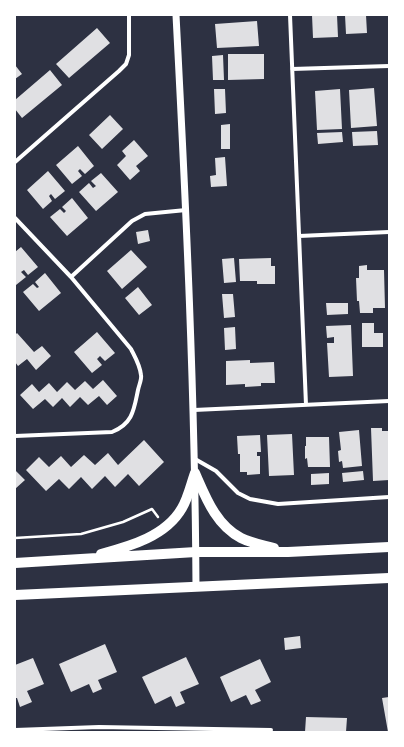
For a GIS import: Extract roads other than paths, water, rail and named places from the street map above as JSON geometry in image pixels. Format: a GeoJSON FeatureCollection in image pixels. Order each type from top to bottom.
{"type":"FeatureCollection","features":[{"type":"Feature","properties":{"kind":"main road"},"geometry":{"type":"LineString","coordinates":[[78,560],[117,550],[146,538],[167,526],[182,508],[195,474]]}},
{"type":"Feature","properties":{"kind":"main road"},"geometry":{"type":"LineString","coordinates":[[195,474],[211,510],[224,525],[240,538],[288,552]]}},
{"type":"Feature","properties":{"kind":"main road"},"geometry":{"type":"LineString","coordinates":[[15,563],[196,552],[288,552],[389,547]]}},
{"type":"Feature","properties":{"kind":"main road"},"geometry":{"type":"LineString","coordinates":[[15,595],[389,578]]}},
{"type":"Feature","properties":{"kind":"street"},"geometry":{"type":"LineString","coordinates":[[15,162],[126,64],[129,55],[129,15]]}},
{"type":"Feature","properties":{"kind":"street"},"geometry":{"type":"LineString","coordinates":[[176,15],[194,410],[196,587]]}},
{"type":"Feature","properties":{"kind":"street"},"geometry":{"type":"LineString","coordinates":[[290,15],[306,405]]}},
{"type":"Feature","properties":{"kind":"street"},"geometry":{"type":"LineString","coordinates":[[292,69],[389,66]]}},
{"type":"Feature","properties":{"kind":"street"},"geometry":{"type":"LineString","coordinates":[[71,277],[132,220],[145,214],[186,210]]}},
{"type":"Feature","properties":{"kind":"street"},"geometry":{"type":"LineString","coordinates":[[15,436],[112,432],[120,429],[134,413],[142,376],[131,349],[71,277],[16,221]]}},
{"type":"Feature","properties":{"kind":"street"},"geometry":{"type":"LineString","coordinates":[[299,236],[389,232]]}},
{"type":"Feature","properties":{"kind":"street"},"geometry":{"type":"LineString","coordinates":[[194,410],[389,401]]}},
{"type":"Feature","properties":{"kind":"street"},"geometry":{"type":"LineString","coordinates":[[194,459],[220,474],[238,493],[250,500],[278,504],[389,497]]}},
{"type":"Feature","properties":{"kind":"street"},"geometry":{"type":"LineString","coordinates":[[15,730],[271,730]]}}]}
